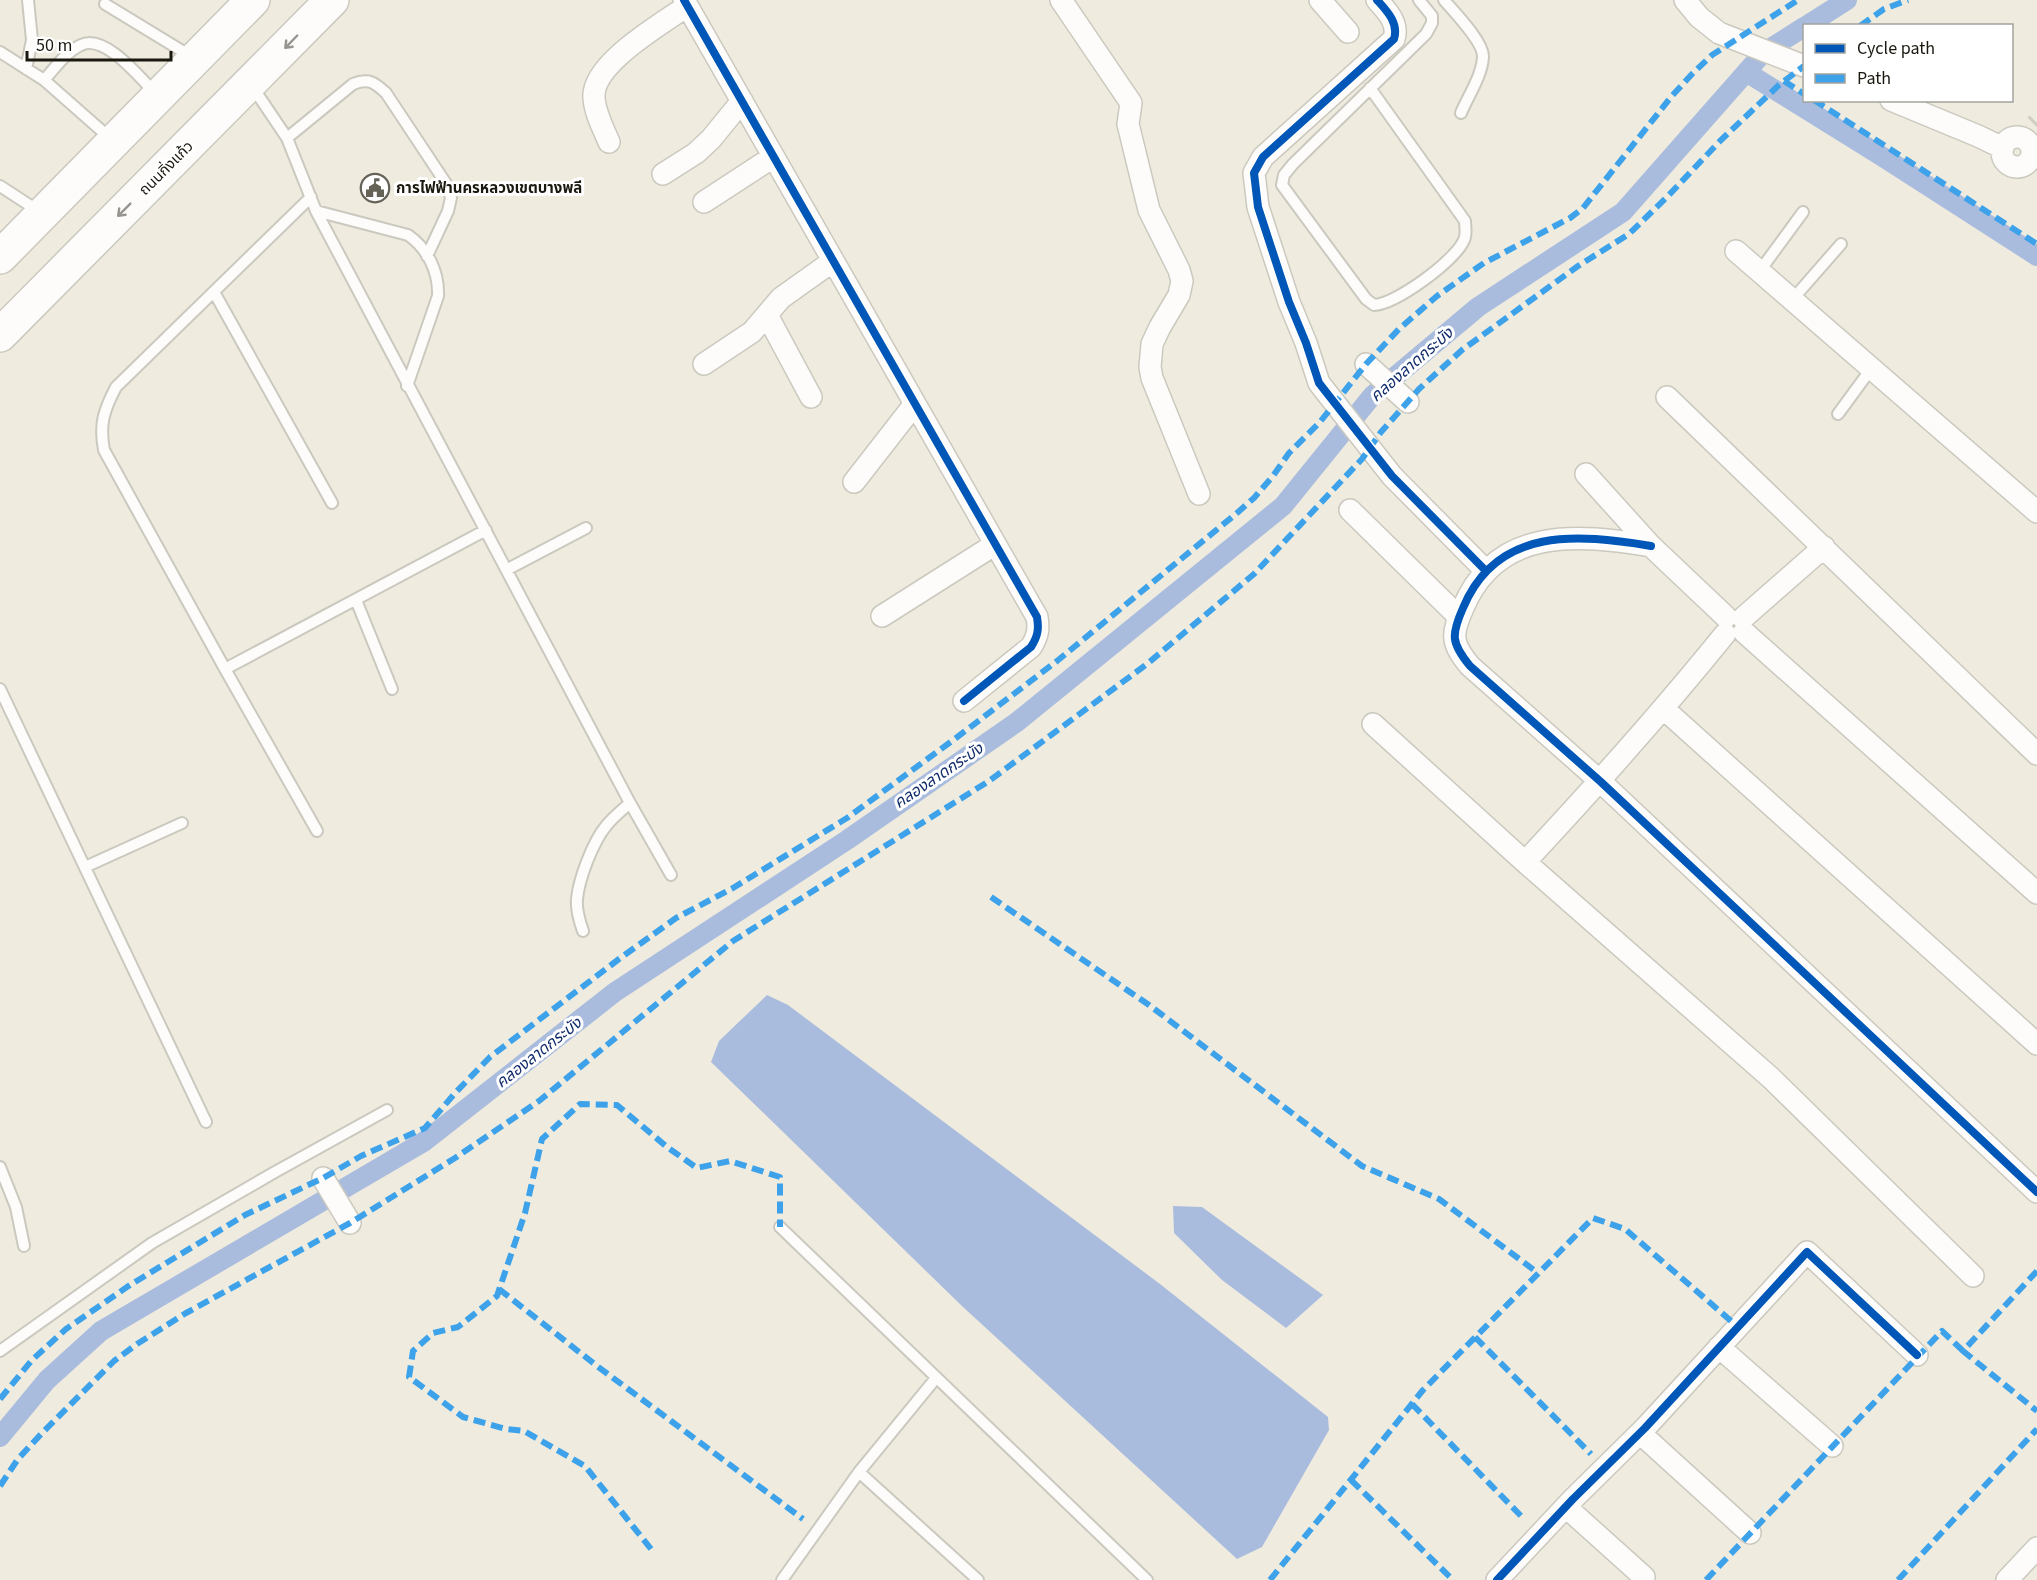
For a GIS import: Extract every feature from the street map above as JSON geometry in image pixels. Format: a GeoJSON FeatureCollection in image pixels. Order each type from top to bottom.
{"type":"FeatureCollection","features":[{"type":"Feature","properties":{"kind":"main road"},"geometry":{"type":"LineString","coordinates":[[0,257],[253,0]]}},
{"type":"Feature","properties":{"kind":"main road","name":"ถนนกิ่งแก้ว"},"geometry":{"type":"LineString","coordinates":[[0,335],[332,0]]}},
{"type":"Feature","properties":{"kind":"street"},"geometry":{"type":"LineString","coordinates":[[1061,0],[1131,103],[1128,124],[1149,210],[1179,270],[1182,281],[1179,295],[1152,344],[1150,367],[1152,378],[1199,494]]}},
{"type":"Feature","properties":{"kind":"street"},"geometry":{"type":"LineString","coordinates":[[1320,0],[1348,32]]}},
{"type":"Feature","properties":{"kind":"street"},"geometry":{"type":"LineString","coordinates":[[1377,0],[1390,14],[1396,31],[1394,39],[1263,157],[1254,173],[1258,207],[1289,302],[1306,342],[1319,383],[1392,476],[1486,571]]}},
{"type":"Feature","properties":{"kind":"street"},"geometry":{"type":"LineString","coordinates":[[1685,0],[1698,17],[1719,33],[1803,66]]}},
{"type":"Feature","properties":{"kind":"street"},"geometry":{"type":"LineString","coordinates":[[609,142],[593,96],[601,72],[612,60],[686,3],[1037,617],[1039,629],[1037,638],[1031,646],[964,701]]}},
{"type":"Feature","properties":{"kind":"street"},"geometry":{"type":"LineString","coordinates":[[663,174],[696,153],[742,102]]}},
{"type":"Feature","properties":{"kind":"street"},"geometry":{"type":"LineString","coordinates":[[1896,102],[1978,136],[2025,143]]}},
{"type":"Feature","properties":{"kind":"street"},"geometry":{"type":"LineString","coordinates":[[704,202],[773,157]]}},
{"type":"Feature","properties":{"kind":"street"},"geometry":{"type":"LineString","coordinates":[[1736,251],[2037,512]]}},
{"type":"Feature","properties":{"kind":"street"},"geometry":{"type":"LineString","coordinates":[[704,364],[745,337],[781,298],[833,261]]}},
{"type":"Feature","properties":{"kind":"street"},"geometry":{"type":"LineString","coordinates":[[767,315],[811,397]]}},
{"type":"Feature","properties":{"kind":"street"},"geometry":{"type":"LineString","coordinates":[[1369,366],[1406,401]]}},
{"type":"Feature","properties":{"kind":"street"},"geometry":{"type":"LineString","coordinates":[[1667,397],[2037,754]]}},
{"type":"Feature","properties":{"kind":"street"},"geometry":{"type":"LineString","coordinates":[[854,482],[915,405]]}},
{"type":"Feature","properties":{"kind":"street"},"geometry":{"type":"LineString","coordinates":[[1586,474],[1651,546],[1734,625],[2037,894]]}},
{"type":"Feature","properties":{"kind":"street"},"geometry":{"type":"LineString","coordinates":[[1350,510],[1459,617]]}},
{"type":"Feature","properties":{"kind":"street"},"geometry":{"type":"LineString","coordinates":[[1651,546],[1583,538],[1540,541],[1520,548],[1491,565],[1465,602],[1454,636],[1456,648],[1470,666],[1600,782],[2037,1192]]}},
{"type":"Feature","properties":{"kind":"street"},"geometry":{"type":"LineString","coordinates":[[882,616],[994,545]]}},
{"type":"Feature","properties":{"kind":"street"},"geometry":{"type":"LineString","coordinates":[[1525,862],[1600,782],[1734,625],[1824,547]]}},
{"type":"Feature","properties":{"kind":"street"},"geometry":{"type":"LineString","coordinates":[[1664,709],[2037,1044]]}},
{"type":"Feature","properties":{"kind":"street"},"geometry":{"type":"LineString","coordinates":[[1373,724],[1525,862],[1771,1078],[1973,1276]]}},
{"type":"Feature","properties":{"kind":"street"},"geometry":{"type":"LineString","coordinates":[[323,1178],[350,1223]]}},
{"type":"Feature","properties":{"kind":"street"},"geometry":{"type":"LineString","coordinates":[[1497,1580],[1640,1433],[1807,1252],[1917,1355]]}},
{"type":"Feature","properties":{"kind":"street"},"geometry":{"type":"LineString","coordinates":[[1719,1347],[1832,1446]]}},
{"type":"Feature","properties":{"kind":"street"},"geometry":{"type":"LineString","coordinates":[[1640,1433],[1750,1533]]}},
{"type":"Feature","properties":{"kind":"street"},"geometry":{"type":"LineString","coordinates":[[1566,1507],[1644,1577]]}},
{"type":"Feature","properties":{"kind":"street"},"geometry":{"type":"LineString","coordinates":[[2007,1580],[2035,1555]]}},
{"type":"Feature","properties":{"kind":"lane"},"geometry":{"type":"LineString","coordinates":[[26,69],[32,40],[28,0]]}},
{"type":"Feature","properties":{"kind":"lane"},"geometry":{"type":"LineString","coordinates":[[1370,88],[1465,221],[1466,236],[1463,243],[1424,280],[1382,305],[1374,305],[1366,299],[1281,185],[1284,175],[1293,164],[1370,88],[1426,34],[1432,16],[1419,0]]}},
{"type":"Feature","properties":{"kind":"lane"},"geometry":{"type":"LineString","coordinates":[[1444,0],[1478,42],[1484,55],[1480,71],[1461,113]]}},
{"type":"Feature","properties":{"kind":"lane"},"geometry":{"type":"LineString","coordinates":[[105,4],[195,59]]}},
{"type":"Feature","properties":{"kind":"lane"},"geometry":{"type":"LineString","coordinates":[[44,80],[71,51],[83,43],[94,43],[111,50],[158,96]]}},
{"type":"Feature","properties":{"kind":"lane"},"geometry":{"type":"LineString","coordinates":[[0,52],[44,80],[114,141]]}},
{"type":"Feature","properties":{"kind":"lane"},"geometry":{"type":"LineString","coordinates":[[287,138],[353,84],[363,81],[381,88],[447,185],[451,198],[448,211],[427,256]]}},
{"type":"Feature","properties":{"kind":"lane"},"geometry":{"type":"LineString","coordinates":[[250,84],[287,138],[316,211],[407,386],[508,570],[630,803],[671,875]]}},
{"type":"Feature","properties":{"kind":"lane"},"geometry":{"type":"LineString","coordinates":[[0,186],[42,213]]}},
{"type":"Feature","properties":{"kind":"lane"},"geometry":{"type":"LineString","coordinates":[[310,197],[116,387],[103,418],[101,432],[104,450],[317,831]]}},
{"type":"Feature","properties":{"kind":"lane"},"geometry":{"type":"LineString","coordinates":[[316,211],[408,235],[419,243],[436,272],[439,285],[438,296],[407,386]]}},
{"type":"Feature","properties":{"kind":"lane"},"geometry":{"type":"LineString","coordinates":[[1759,272],[1803,212]]}},
{"type":"Feature","properties":{"kind":"lane"},"geometry":{"type":"LineString","coordinates":[[1792,300],[1841,244]]}},
{"type":"Feature","properties":{"kind":"lane"},"geometry":{"type":"LineString","coordinates":[[214,292],[332,503]]}},
{"type":"Feature","properties":{"kind":"lane"},"geometry":{"type":"LineString","coordinates":[[1838,414],[1871,369]]}},
{"type":"Feature","properties":{"kind":"lane"},"geometry":{"type":"LineString","coordinates":[[508,570],[586,528]]}},
{"type":"Feature","properties":{"kind":"lane"},"geometry":{"type":"LineString","coordinates":[[225,669],[486,530]]}},
{"type":"Feature","properties":{"kind":"lane"},"geometry":{"type":"LineString","coordinates":[[356,600],[392,689]]}},
{"type":"Feature","properties":{"kind":"lane"},"geometry":{"type":"LineString","coordinates":[[0,689],[206,1122]]}},
{"type":"Feature","properties":{"kind":"lane"},"geometry":{"type":"LineString","coordinates":[[583,931],[578,916],[577,899],[581,880],[598,838],[608,824],[630,803]]}},
{"type":"Feature","properties":{"kind":"lane"},"geometry":{"type":"LineString","coordinates":[[85,867],[182,823]]}},
{"type":"Feature","properties":{"kind":"lane"},"geometry":{"type":"LineString","coordinates":[[0,1351],[152,1243],[387,1110]]}},
{"type":"Feature","properties":{"kind":"lane"},"geometry":{"type":"LineString","coordinates":[[0,1167],[16,1207],[24,1246]]}},
{"type":"Feature","properties":{"kind":"lane"},"geometry":{"type":"LineString","coordinates":[[780,1227],[1147,1580]]}},
{"type":"Feature","properties":{"kind":"lane"},"geometry":{"type":"LineString","coordinates":[[782,1580],[859,1472],[936,1378]]}},
{"type":"Feature","properties":{"kind":"lane"},"geometry":{"type":"LineString","coordinates":[[859,1472],[978,1580]]}},
{"type":"Feature","properties":{"kind":"water"},"geometry":{"type":"Polygon","coordinates":[[[767,995],[788,1005],[1160,1284],[1328,1417],[1329,1430],[1262,1547],[1237,1559],[963,1307],[711,1062],[719,1041],[767,995]]]}},
{"type":"Feature","properties":{"kind":"water"},"geometry":{"type":"Polygon","coordinates":[[[1173,1206],[1202,1207],[1323,1295],[1286,1328],[1222,1280],[1174,1233],[1173,1206]]]}},
{"type":"Feature","properties":{"kind":"waterway","name":"คลองลาดกระบัง"},"geometry":{"type":"LineString","coordinates":[[1809,24],[1847,0]]}},
{"type":"Feature","properties":{"kind":"waterway","name":"คลองลาดกระบัง"},"geometry":{"type":"LineString","coordinates":[[0,1437],[47,1380],[101,1331],[425,1141],[615,992],[847,840],[1017,722],[1283,506],[1372,396],[1478,307],[1623,212],[1763,53],[1803,28]]}},
{"type":"Feature","properties":{"kind":"waterway"},"geometry":{"type":"LineString","coordinates":[[1746,72],[2037,256]]}},
{"type":"Feature","properties":{"kind":"marked path"},"geometry":{"type":"LineString","coordinates":[[0,1399],[32,1360],[66,1329],[130,1285],[245,1215],[323,1178],[361,1156],[425,1128],[490,1057],[619,959],[676,918],[733,888],[847,818],[1057,661],[1254,498],[1289,453],[1320,422],[1366,364],[1399,329],[1437,296],[1484,263],[1570,218],[1583,208],[1671,97],[1693,73],[1712,55],[1798,0]]}},
{"type":"Feature","properties":{"kind":"marked path"},"geometry":{"type":"LineString","coordinates":[[1863,24],[1884,9],[1908,0]]}},
{"type":"Feature","properties":{"kind":"marked path"},"geometry":{"type":"LineString","coordinates":[[0,1486],[18,1459],[42,1433],[114,1361],[137,1344],[186,1313],[350,1223],[455,1158],[539,1101],[733,941],[989,781],[1147,664],[1254,574],[1362,459],[1381,432],[1419,389],[1462,350],[1578,266],[1629,234],[1720,141],[1779,85],[1803,67]]}},
{"type":"Feature","properties":{"kind":"marked path"},"geometry":{"type":"LineString","coordinates":[[1784,81],[1803,93]]}},
{"type":"Feature","properties":{"kind":"marked path"},"geometry":{"type":"LineString","coordinates":[[1817,102],[2037,244]]}},
{"type":"Feature","properties":{"kind":"marked path"},"geometry":{"type":"LineString","coordinates":[[991,897],[1149,1005],[1362,1166],[1439,1199],[1538,1273]]}},
{"type":"Feature","properties":{"kind":"marked path"},"geometry":{"type":"LineString","coordinates":[[651,1549],[585,1466],[524,1431],[506,1429],[463,1417],[409,1377],[413,1351],[433,1333],[458,1327],[497,1296],[525,1213],[542,1139],[580,1104],[617,1105],[667,1147],[697,1168],[730,1161],[780,1177],[780,1227]]}},
{"type":"Feature","properties":{"kind":"marked path"},"geometry":{"type":"LineString","coordinates":[[1270,1580],[1423,1390],[1593,1218],[1625,1229],[1738,1327]]}},
{"type":"Feature","properties":{"kind":"marked path"},"geometry":{"type":"LineString","coordinates":[[2037,1271],[1963,1351],[2037,1411]]}},
{"type":"Feature","properties":{"kind":"marked path"},"geometry":{"type":"LineString","coordinates":[[499,1289],[597,1366],[803,1519]]}},
{"type":"Feature","properties":{"kind":"marked path"},"geometry":{"type":"LineString","coordinates":[[1706,1580],[1942,1331],[1963,1351]]}},
{"type":"Feature","properties":{"kind":"marked path"},"geometry":{"type":"LineString","coordinates":[[1475,1337],[1591,1454]]}},
{"type":"Feature","properties":{"kind":"marked path"},"geometry":{"type":"LineString","coordinates":[[1412,1404],[1523,1518]]}},
{"type":"Feature","properties":{"kind":"marked path"},"geometry":{"type":"LineString","coordinates":[[1898,1580],[2037,1429]]}},
{"type":"Feature","properties":{"kind":"marked path"},"geometry":{"type":"LineString","coordinates":[[1351,1480],[1453,1580]]}},
{"type":"Feature","properties":{"kind":"cycle path"},"geometry":{"type":"LineString","coordinates":[[684,0],[1037,617],[1037,632],[1031,647],[964,701]]}},
{"type":"Feature","properties":{"kind":"cycle path"},"geometry":{"type":"LineString","coordinates":[[1377,0],[1393,23],[1394,39],[1263,157],[1254,173],[1258,207],[1289,302],[1319,383],[1392,476],[1486,571]]}},
{"type":"Feature","properties":{"kind":"cycle path"},"geometry":{"type":"LineString","coordinates":[[1651,546],[1596,539],[1568,539],[1542,542],[1518,549],[1496,562],[1478,581],[1456,625],[1455,638],[1459,651],[1470,666],[1601,782],[2037,1192]]}},
{"type":"Feature","properties":{"kind":"cycle path"},"geometry":{"type":"LineString","coordinates":[[1497,1580],[1573,1499],[1645,1428],[1807,1252],[1917,1355]]}},
{"type":"Feature","properties":{"kind":"place","name":"การไฟฟ้านครหลวงเขตบางพลี"},"geometry":{"type":"Point","coordinates":[375,188]}}]}
